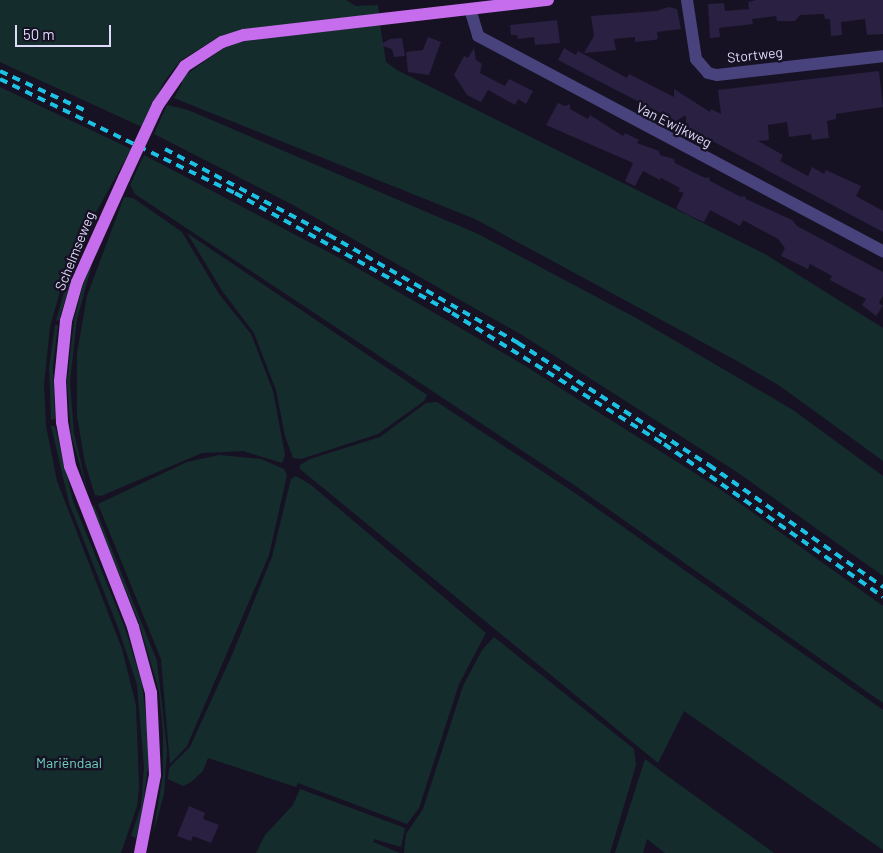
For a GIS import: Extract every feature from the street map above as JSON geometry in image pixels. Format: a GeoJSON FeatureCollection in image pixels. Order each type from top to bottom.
{"type":"FeatureCollection","features":[{"type":"Feature","properties":{"kind":"main road","name":"Schelmseweg"},"geometry":{"type":"LineString","coordinates":[[140,853],[155,775],[156,734],[151,693],[132,627],[70,466],[62,422],[60,381],[66,321],[77,282],[158,106],[185,66],[229,40],[258,33],[548,0]]}},
{"type":"Feature","properties":{"kind":"street","name":"Stortweg"},"geometry":{"type":"LineString","coordinates":[[687,0],[696,59],[708,73],[717,75],[883,56]]}},
{"type":"Feature","properties":{"kind":"street","name":"Van Ewijkweg"},"geometry":{"type":"LineString","coordinates":[[470,9],[478,36],[883,251]]}},
{"type":"Feature","properties":{"kind":"green space"},"geometry":{"type":"Polygon","coordinates":[[[0,0],[346,0],[356,6],[378,5],[379,14],[218,37],[180,61],[164,82],[142,127],[0,62],[0,0]]]}},
{"type":"Feature","properties":{"kind":"green space"},"geometry":{"type":"Polygon","coordinates":[[[380,25],[386,62],[397,70],[765,254],[883,328],[883,461],[780,386],[475,219],[174,98],[182,84],[180,79],[225,47],[245,41],[380,25]]]}},
{"type":"Feature","properties":{"kind":"green space","name":"Mariëndaal"},"geometry":{"type":"Polygon","coordinates":[[[0,87],[131,149],[83,236],[63,280],[50,327],[44,384],[46,426],[57,481],[122,649],[136,705],[139,787],[137,806],[121,853],[0,853],[0,87]]]}},
{"type":"Feature","properties":{"kind":"green space"},"geometry":{"type":"Polygon","coordinates":[[[167,105],[188,110],[478,234],[638,319],[793,410],[883,476],[883,576],[737,472],[522,335],[293,205],[154,134],[167,105]]]}},
{"type":"Feature","properties":{"kind":"green space"},"geometry":{"type":"Polygon","coordinates":[[[144,155],[347,262],[522,364],[720,489],[883,606],[883,703],[577,487],[135,194],[130,185],[144,155]]]}},
{"type":"Feature","properties":{"kind":"green space"},"geometry":{"type":"Polygon","coordinates":[[[124,197],[133,198],[182,232],[219,294],[251,334],[273,391],[285,455],[282,463],[243,451],[202,453],[101,496],[95,495],[85,463],[77,416],[77,353],[87,296],[124,197]]]}},
{"type":"Feature","properties":{"kind":"green space"},"geometry":{"type":"Polygon","coordinates":[[[187,233],[427,395],[424,401],[378,434],[301,459],[293,458],[285,436],[276,390],[254,333],[223,292],[187,233]]]}},
{"type":"Feature","properties":{"kind":"green space"},"geometry":{"type":"Polygon","coordinates":[[[80,252],[59,320],[56,321],[67,281],[80,252]]]}},
{"type":"Feature","properties":{"kind":"green space"},"geometry":{"type":"Polygon","coordinates":[[[93,261],[77,319],[70,382],[74,433],[89,497],[71,434],[67,382],[74,320],[83,284],[93,261]]]}},
{"type":"Feature","properties":{"kind":"green space"},"geometry":{"type":"Polygon","coordinates":[[[55,325],[58,325],[53,367],[55,419],[51,420],[49,368],[55,325]]]}},
{"type":"Feature","properties":{"kind":"green space"},"geometry":{"type":"Polygon","coordinates":[[[437,402],[575,493],[883,710],[883,850],[684,711],[658,763],[300,469],[300,465],[310,459],[380,437],[426,403],[437,402]]]}},
{"type":"Feature","properties":{"kind":"green space"},"geometry":{"type":"Polygon","coordinates":[[[51,426],[55,426],[73,501],[125,628],[142,683],[148,735],[148,766],[142,814],[136,838],[131,836],[141,806],[144,767],[137,685],[119,630],[69,503],[51,426]]]}},
{"type":"Feature","properties":{"kind":"green space"},"geometry":{"type":"Polygon","coordinates":[[[219,455],[261,459],[284,469],[287,475],[269,555],[187,746],[170,764],[161,659],[98,504],[187,462],[219,455]]]}},
{"type":"Feature","properties":{"kind":"green space"},"geometry":{"type":"Polygon","coordinates":[[[296,476],[311,485],[486,633],[459,684],[419,808],[407,824],[298,783],[296,787],[208,758],[203,771],[191,782],[183,786],[168,779],[169,768],[190,747],[232,655],[272,557],[291,479],[296,476]]]}},
{"type":"Feature","properties":{"kind":"green space"},"geometry":{"type":"Polygon","coordinates":[[[94,505],[157,661],[167,750],[164,794],[153,834],[163,775],[163,733],[159,691],[139,623],[92,507],[94,505]]]}},
{"type":"Feature","properties":{"kind":"green space"},"geometry":{"type":"Polygon","coordinates":[[[494,637],[634,749],[636,765],[610,853],[404,853],[406,834],[423,809],[463,686],[482,650],[494,637]]]}},
{"type":"Feature","properties":{"kind":"green space"},"geometry":{"type":"Polygon","coordinates":[[[645,759],[774,853],[665,853],[647,839],[643,853],[615,853],[645,759]]]}},
{"type":"Feature","properties":{"kind":"green space"},"geometry":{"type":"Polygon","coordinates":[[[300,789],[405,828],[401,847],[374,839],[373,842],[400,853],[256,853],[265,835],[293,805],[300,789]]]}},
{"type":"Feature","properties":{"kind":"building"},"geometry":{"type":"Polygon","coordinates":[[[756,0],[883,0],[883,34],[867,35],[865,19],[841,22],[842,35],[831,36],[830,19],[825,19],[824,14],[800,15],[795,21],[777,21],[776,16],[752,19],[753,24],[719,28],[720,37],[710,38],[708,4],[724,3],[725,11],[749,9],[748,2],[756,0]]]}},
{"type":"Feature","properties":{"kind":"building"},"geometry":{"type":"Polygon","coordinates":[[[669,7],[677,9],[681,29],[657,32],[658,39],[654,40],[635,42],[635,37],[614,39],[616,50],[584,53],[594,36],[591,16],[656,11],[669,7]]]}},
{"type":"Feature","properties":{"kind":"building"},"geometry":{"type":"Polygon","coordinates":[[[557,20],[560,43],[535,45],[534,37],[518,39],[517,35],[511,35],[510,25],[557,20]]]}},
{"type":"Feature","properties":{"kind":"building"},"geometry":{"type":"Polygon","coordinates":[[[428,37],[441,42],[429,75],[408,72],[406,52],[423,50],[428,37]]]}},
{"type":"Feature","properties":{"kind":"building"},"geometry":{"type":"Polygon","coordinates":[[[402,38],[405,56],[394,57],[392,49],[380,45],[390,39],[402,38]]]}},
{"type":"Feature","properties":{"kind":"building"},"geometry":{"type":"Polygon","coordinates":[[[474,48],[476,60],[482,64],[480,73],[505,86],[509,79],[533,91],[526,104],[518,99],[515,105],[488,90],[481,102],[467,95],[454,75],[464,56],[468,58],[474,48]]]}},
{"type":"Feature","properties":{"kind":"building"},"geometry":{"type":"Polygon","coordinates":[[[564,48],[576,55],[578,51],[627,78],[629,74],[674,97],[674,89],[710,112],[711,109],[721,114],[718,90],[879,71],[883,107],[836,114],[836,119],[827,121],[829,138],[812,140],[811,134],[789,137],[787,122],[768,125],[769,140],[758,141],[783,155],[780,161],[808,176],[812,167],[824,174],[826,170],[861,186],[856,196],[883,211],[883,232],[686,127],[686,115],[676,121],[558,60],[564,48]]]}},
{"type":"Feature","properties":{"kind":"building"},"geometry":{"type":"Polygon","coordinates":[[[558,103],[565,106],[570,104],[570,109],[588,119],[590,115],[623,136],[625,133],[639,140],[637,143],[659,151],[660,155],[674,159],[675,163],[705,178],[709,177],[710,181],[792,220],[797,226],[883,272],[883,296],[879,303],[883,306],[876,316],[862,305],[866,299],[830,280],[832,276],[810,264],[808,269],[781,256],[785,248],[778,239],[743,220],[740,226],[710,210],[704,222],[688,215],[676,208],[684,193],[678,191],[680,188],[661,178],[660,180],[643,171],[635,186],[625,181],[633,163],[546,125],[558,103]]]}},
{"type":"Feature","properties":{"kind":"building"},"geometry":{"type":"Polygon","coordinates":[[[189,806],[205,813],[203,819],[219,825],[211,843],[193,836],[191,841],[177,836],[189,806]]]}},
{"type":"Feature","properties":{"kind":"railway"},"geometry":{"type":"LineString","coordinates":[[0,71],[84,110]]}},
{"type":"Feature","properties":{"kind":"railway"},"geometry":{"type":"LineString","coordinates":[[0,79],[235,193],[452,313],[664,444],[883,597]]}},
{"type":"Feature","properties":{"kind":"railway"},"geometry":{"type":"LineString","coordinates":[[165,149],[329,235],[518,343],[709,465],[883,587]]}}]}
